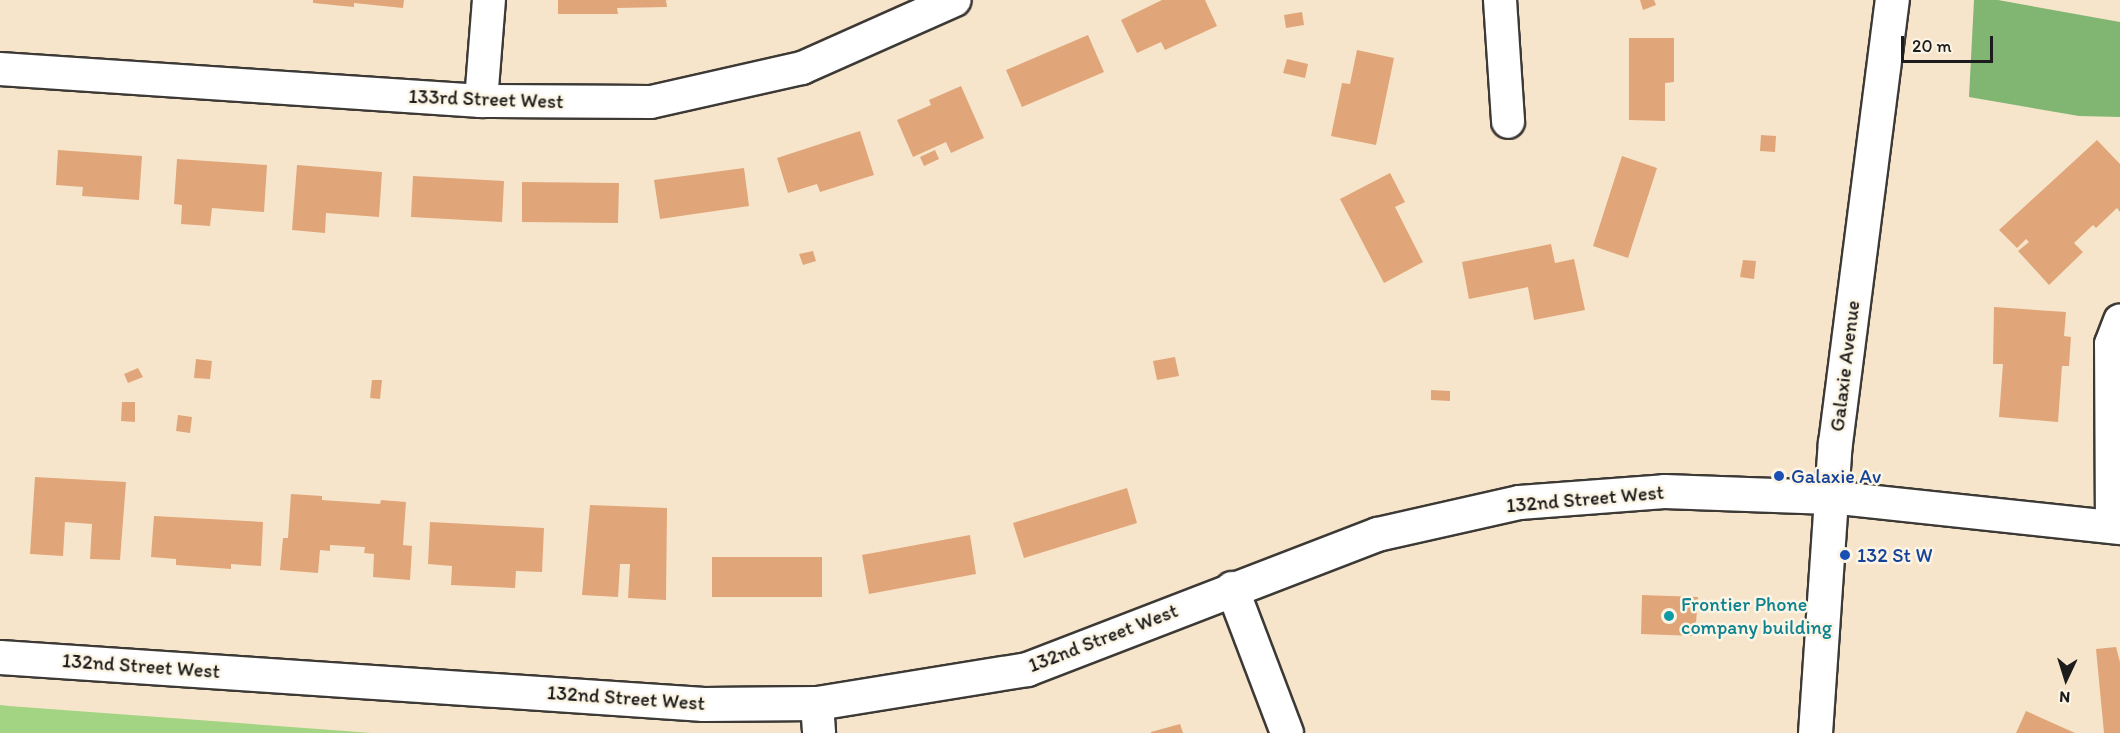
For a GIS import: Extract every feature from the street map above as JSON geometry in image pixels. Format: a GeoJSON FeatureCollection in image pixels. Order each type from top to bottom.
{"type":"FeatureCollection","features":[{"type":"Feature","properties":{"kind":"street"},"geometry":{"type":"LineString","coordinates":[[481,101],[489,0]]}},
{"type":"Feature","properties":{"kind":"street","name":"133rd Street West"},"geometry":{"type":"LineString","coordinates":[[0,69],[481,101],[651,102],[802,68],[955,0]]}},
{"type":"Feature","properties":{"kind":"street"},"geometry":{"type":"LineString","coordinates":[[1500,0],[1508,122]]}},
{"type":"Feature","properties":{"kind":"street","name":"Galaxie Avenue"},"geometry":{"type":"LineString","coordinates":[[1815,733],[1830,497],[1892,0]]}},
{"type":"Feature","properties":{"kind":"street"},"geometry":{"type":"LineString","coordinates":[[2116,527],[2111,344],[2120,321]]}},
{"type":"Feature","properties":{"kind":"street","name":"132nd Street West"},"geometry":{"type":"LineString","coordinates":[[0,657],[703,704],[818,718],[1027,669],[1377,534],[1519,502],[1664,491],[1830,497],[2116,527]]}},
{"type":"Feature","properties":{"kind":"street"},"geometry":{"type":"LineString","coordinates":[[1232,588],[1287,733]]}},
{"type":"Feature","properties":{"kind":"green space"},"geometry":{"type":"Polygon","coordinates":[[[1974,0],[1998,0],[2120,22],[2120,117],[2079,116],[1969,97],[1974,0]]]}},
{"type":"Feature","properties":{"kind":"green space"},"geometry":{"type":"Polygon","coordinates":[[[0,705],[9,706],[372,733],[0,733],[0,705]]]}},
{"type":"Feature","properties":{"kind":"building"},"geometry":{"type":"Polygon","coordinates":[[[313,0],[404,0],[403,8],[354,3],[354,7],[313,3],[313,0]]]}},
{"type":"Feature","properties":{"kind":"building"},"geometry":{"type":"Polygon","coordinates":[[[558,0],[666,0],[667,7],[617,8],[618,14],[558,14],[558,0]]]}},
{"type":"Feature","properties":{"kind":"building"},"geometry":{"type":"Polygon","coordinates":[[[1162,0],[1205,0],[1217,26],[1165,50],[1161,42],[1137,53],[1121,20],[1162,0]]]}},
{"type":"Feature","properties":{"kind":"building"},"geometry":{"type":"Polygon","coordinates":[[[1640,0],[1654,0],[1656,5],[1643,10],[1640,0]]]}},
{"type":"Feature","properties":{"kind":"building"},"geometry":{"type":"Polygon","coordinates":[[[1302,12],[1304,25],[1286,28],[1284,15],[1302,12]]]}},
{"type":"Feature","properties":{"kind":"building"},"geometry":{"type":"Polygon","coordinates":[[[1088,35],[1104,72],[1022,107],[1006,70],[1088,35]]]}},
{"type":"Feature","properties":{"kind":"building"},"geometry":{"type":"Polygon","coordinates":[[[1629,38],[1674,38],[1674,82],[1665,83],[1665,121],[1629,120],[1629,38]]]}},
{"type":"Feature","properties":{"kind":"building"},"geometry":{"type":"Polygon","coordinates":[[[1357,50],[1394,58],[1376,145],[1331,136],[1342,83],[1350,84],[1357,50]]]}},
{"type":"Feature","properties":{"kind":"building"},"geometry":{"type":"Polygon","coordinates":[[[1287,59],[1308,64],[1305,78],[1283,73],[1287,59]]]}},
{"type":"Feature","properties":{"kind":"building"},"geometry":{"type":"Polygon","coordinates":[[[961,86],[984,138],[951,153],[946,142],[913,157],[897,120],[931,105],[929,100],[961,86]]]}},
{"type":"Feature","properties":{"kind":"building"},"geometry":{"type":"Polygon","coordinates":[[[860,131],[874,175],[820,192],[817,184],[788,193],[777,158],[860,131]]]}},
{"type":"Feature","properties":{"kind":"building"},"geometry":{"type":"Polygon","coordinates":[[[1761,135],[1776,136],[1775,152],[1760,151],[1761,135]]]}},
{"type":"Feature","properties":{"kind":"building"},"geometry":{"type":"Polygon","coordinates":[[[2097,140],[2120,164],[2120,212],[2117,208],[2096,228],[2093,225],[2074,243],[2083,252],[2049,285],[2018,251],[2029,242],[2026,239],[2017,248],[1999,230],[2097,140]]]}},
{"type":"Feature","properties":{"kind":"building"},"geometry":{"type":"Polygon","coordinates":[[[58,150],[142,156],[139,200],[82,196],[83,187],[56,185],[58,150]]]}},
{"type":"Feature","properties":{"kind":"building"},"geometry":{"type":"Polygon","coordinates":[[[935,150],[939,159],[924,166],[920,157],[935,150]]]}},
{"type":"Feature","properties":{"kind":"building"},"geometry":{"type":"Polygon","coordinates":[[[1622,156],[1657,168],[1628,258],[1593,246],[1622,156]]]}},
{"type":"Feature","properties":{"kind":"building"},"geometry":{"type":"Polygon","coordinates":[[[177,159],[267,165],[264,212],[212,208],[210,226],[181,224],[182,205],[174,204],[177,159]]]}},
{"type":"Feature","properties":{"kind":"building"},"geometry":{"type":"Polygon","coordinates":[[[297,165],[382,172],[379,217],[326,213],[325,233],[292,230],[297,165]]]}},
{"type":"Feature","properties":{"kind":"building"},"geometry":{"type":"Polygon","coordinates":[[[744,168],[749,206],[660,219],[654,180],[744,168]]]}},
{"type":"Feature","properties":{"kind":"building"},"geometry":{"type":"Polygon","coordinates":[[[1390,173],[1405,202],[1395,207],[1423,262],[1384,283],[1340,199],[1390,173]]]}},
{"type":"Feature","properties":{"kind":"building"},"geometry":{"type":"Polygon","coordinates":[[[413,176],[504,181],[502,222],[411,217],[413,176]]]}},
{"type":"Feature","properties":{"kind":"building"},"geometry":{"type":"Polygon","coordinates":[[[522,182],[619,183],[618,223],[522,222],[522,182]]]}},
{"type":"Feature","properties":{"kind":"building"},"geometry":{"type":"Polygon","coordinates":[[[1551,244],[1555,263],[1574,259],[1585,310],[1534,320],[1528,287],[1469,299],[1462,262],[1551,244]]]}},
{"type":"Feature","properties":{"kind":"building"},"geometry":{"type":"Polygon","coordinates":[[[813,251],[816,261],[803,265],[799,254],[813,251]]]}},
{"type":"Feature","properties":{"kind":"building"},"geometry":{"type":"Polygon","coordinates":[[[1743,260],[1756,261],[1754,279],[1740,277],[1743,260]]]}},
{"type":"Feature","properties":{"kind":"building"},"geometry":{"type":"Polygon","coordinates":[[[1994,307],[2066,312],[2064,336],[2071,337],[2069,366],[2062,366],[2058,422],[1999,417],[2003,364],[1993,364],[1994,307]]]}},
{"type":"Feature","properties":{"kind":"building"},"geometry":{"type":"Polygon","coordinates":[[[1175,357],[1179,376],[1157,380],[1153,361],[1175,357]]]}},
{"type":"Feature","properties":{"kind":"building"},"geometry":{"type":"Polygon","coordinates":[[[196,359],[212,361],[210,379],[194,378],[196,359]]]}},
{"type":"Feature","properties":{"kind":"building"},"geometry":{"type":"Polygon","coordinates":[[[138,368],[143,377],[128,383],[124,374],[138,368]]]}},
{"type":"Feature","properties":{"kind":"building"},"geometry":{"type":"Polygon","coordinates":[[[372,380],[382,380],[380,399],[370,398],[372,380]]]}},
{"type":"Feature","properties":{"kind":"building"},"geometry":{"type":"Polygon","coordinates":[[[1431,390],[1450,391],[1450,401],[1431,400],[1431,390]]]}},
{"type":"Feature","properties":{"kind":"building"},"geometry":{"type":"Polygon","coordinates":[[[122,402],[135,402],[135,422],[121,421],[122,402]]]}},
{"type":"Feature","properties":{"kind":"building"},"geometry":{"type":"Polygon","coordinates":[[[178,415],[192,417],[190,433],[176,431],[178,415]]]}},
{"type":"Feature","properties":{"kind":"building"},"geometry":{"type":"Polygon","coordinates":[[[35,477],[126,482],[120,560],[90,559],[92,524],[65,522],[63,556],[30,554],[35,477]]]}},
{"type":"Feature","properties":{"kind":"building"},"geometry":{"type":"Polygon","coordinates":[[[1127,488],[1137,523],[1024,558],[1013,523],[1127,488]]]}},
{"type":"Feature","properties":{"kind":"building"},"geometry":{"type":"Polygon","coordinates":[[[291,494],[322,496],[322,500],[380,504],[381,500],[406,502],[403,545],[412,546],[410,580],[373,577],[374,554],[364,553],[365,547],[330,545],[330,551],[320,550],[318,573],[280,570],[283,538],[288,538],[291,494]]]}},
{"type":"Feature","properties":{"kind":"building"},"geometry":{"type":"Polygon","coordinates":[[[590,505],[667,508],[666,600],[628,598],[630,564],[620,564],[618,597],[582,595],[590,505]]]}},
{"type":"Feature","properties":{"kind":"building"},"geometry":{"type":"Polygon","coordinates":[[[154,516],[263,522],[261,566],[231,564],[231,569],[176,565],[176,559],[151,557],[154,516]]]}},
{"type":"Feature","properties":{"kind":"building"},"geometry":{"type":"Polygon","coordinates":[[[430,522],[544,528],[542,572],[516,571],[515,588],[451,585],[452,566],[428,564],[430,522]]]}},
{"type":"Feature","properties":{"kind":"building"},"geometry":{"type":"Polygon","coordinates":[[[970,535],[976,574],[869,594],[862,555],[970,535]]]}},
{"type":"Feature","properties":{"kind":"building"},"geometry":{"type":"Polygon","coordinates":[[[712,557],[822,557],[822,597],[712,597],[712,557]]]}},
{"type":"Feature","properties":{"kind":"building","name":"Frontier Phone company building"},"geometry":{"type":"Polygon","coordinates":[[[1642,595],[1698,597],[1695,636],[1641,634],[1642,595]]]}},
{"type":"Feature","properties":{"kind":"building"},"geometry":{"type":"Polygon","coordinates":[[[2116,647],[2120,662],[2120,733],[2104,733],[2096,649],[2116,647]]]}},
{"type":"Feature","properties":{"kind":"building"},"geometry":{"type":"Polygon","coordinates":[[[2026,711],[2075,733],[2016,733],[2026,711]]]}},
{"type":"Feature","properties":{"kind":"building"},"geometry":{"type":"Polygon","coordinates":[[[1180,724],[1183,733],[1151,733],[1151,732],[1180,724]]]}},
{"type":"Feature","properties":{"kind":"place","name":"Galaxie Av"},"geometry":{"type":"Point","coordinates":[1779,476]}},
{"type":"Feature","properties":{"kind":"place","name":"132 St W"},"geometry":{"type":"Point","coordinates":[1845,555]}},
{"type":"Feature","properties":{"kind":"place","name":"Frontier Phone company building"},"geometry":{"type":"Point","coordinates":[1669,616]}}]}
